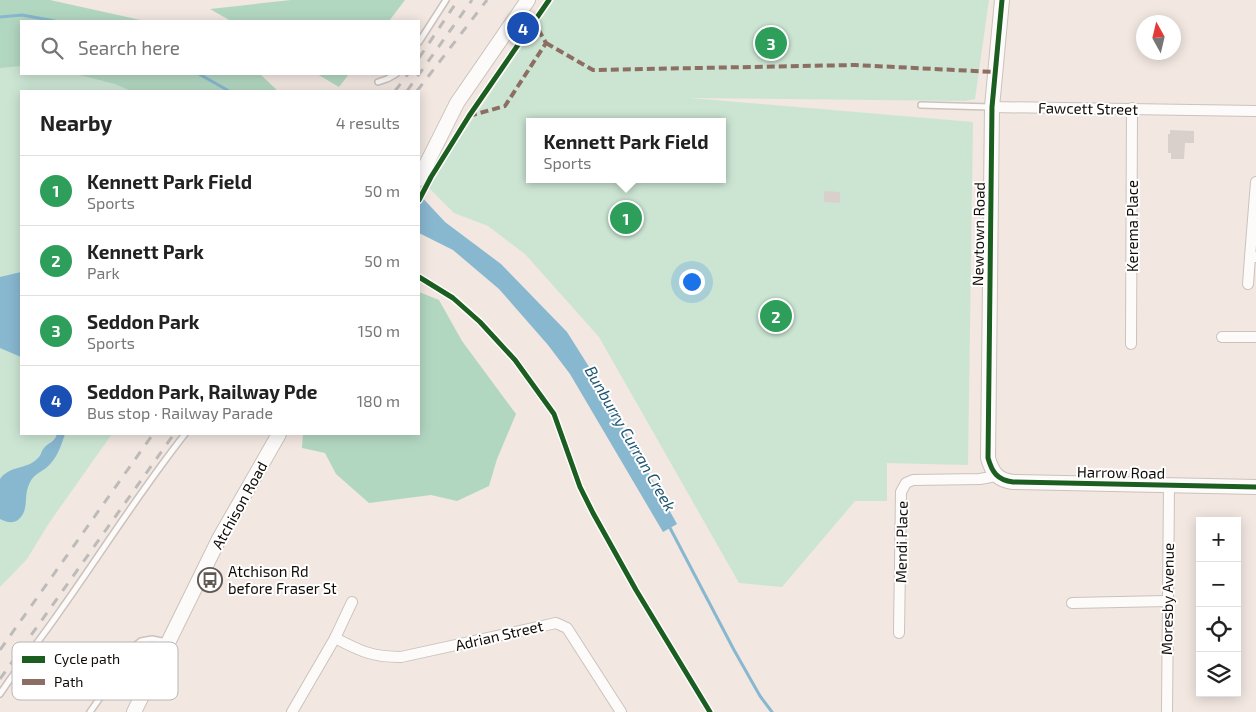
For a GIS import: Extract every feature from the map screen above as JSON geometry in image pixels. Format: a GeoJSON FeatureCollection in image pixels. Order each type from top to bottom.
{"type":"FeatureCollection","features":[{"type":"Feature","properties":{"kind":"street"},"geometry":{"type":"LineString","coordinates":[[420,176],[457,103],[528,0]]}},
{"type":"Feature","properties":{"kind":"street","name":"Newtown Road"},"geometry":{"type":"LineString","coordinates":[[994,472],[988,458],[992,107],[1002,0]]}},
{"type":"Feature","properties":{"kind":"street","name":"Fawcett Street"},"geometry":{"type":"LineString","coordinates":[[992,107],[1256,110]]}},
{"type":"Feature","properties":{"kind":"street","name":"Kerema Place"},"geometry":{"type":"LineString","coordinates":[[1131,344],[1132,108]]}},
{"type":"Feature","properties":{"kind":"street"},"geometry":{"type":"LineString","coordinates":[[1248,284],[1253,257],[1256,182]]}},
{"type":"Feature","properties":{"kind":"street"},"geometry":{"type":"LineString","coordinates":[[1222,337],[1256,337]]}},
{"type":"Feature","properties":{"kind":"street","name":"Atchison Road"},"geometry":{"type":"LineString","coordinates":[[168,642],[219,539],[278,435]]}},
{"type":"Feature","properties":{"kind":"street","name":"Harrow Road"},"geometry":{"type":"LineString","coordinates":[[994,472],[1002,480],[1013,482],[1256,487]]}},
{"type":"Feature","properties":{"kind":"street","name":"Mendi Place"},"geometry":{"type":"LineString","coordinates":[[899,633],[902,492],[906,483],[913,480],[980,479],[994,472]]}},
{"type":"Feature","properties":{"kind":"street","name":"Moresby Avenue"},"geometry":{"type":"LineString","coordinates":[[1167,712],[1169,486]]}},
{"type":"Feature","properties":{"kind":"street"},"geometry":{"type":"LineString","coordinates":[[292,712],[335,638],[352,602]]}},
{"type":"Feature","properties":{"kind":"street"},"geometry":{"type":"LineString","coordinates":[[1072,604],[1167,602]]}},
{"type":"Feature","properties":{"kind":"street","name":"Adrian Street"},"geometry":{"type":"LineString","coordinates":[[335,638],[362,652],[381,657],[401,657],[556,623],[567,628],[621,712]]}},
{"type":"Feature","properties":{"kind":"street","name":"Atchison Road"},"geometry":{"type":"LineString","coordinates":[[134,712],[140,700]]}},
{"type":"Feature","properties":{"kind":"lane"},"geometry":{"type":"LineString","coordinates":[[420,40],[446,0]]}},
{"type":"Feature","properties":{"kind":"lane"},"geometry":{"type":"LineString","coordinates":[[378,82],[394,75]]}},
{"type":"Feature","properties":{"kind":"lane","name":"Fawcett Street"},"geometry":{"type":"LineString","coordinates":[[921,105],[992,107]]}},
{"type":"Feature","properties":{"kind":"lane"},"geometry":{"type":"LineString","coordinates":[[36,642],[155,473],[184,435]]}},
{"type":"Feature","properties":{"kind":"lane"},"geometry":{"type":"LineString","coordinates":[[140,642],[152,639],[168,642]]}},
{"type":"Feature","properties":{"kind":"lane"},"geometry":{"type":"LineString","coordinates":[[0,694],[12,676]]}},
{"type":"Feature","properties":{"kind":"lane"},"geometry":{"type":"LineString","coordinates":[[90,712],[98,700]]}},
{"type":"Feature","properties":{"kind":"green space"},"geometry":{"type":"Polygon","coordinates":[[[0,0],[50,0],[140,20],[20,20],[20,66],[0,68],[0,0]]]}},
{"type":"Feature","properties":{"kind":"green space"},"geometry":{"type":"Polygon","coordinates":[[[291,0],[405,0],[390,20],[229,20],[210,9],[291,0]]]}},
{"type":"Feature","properties":{"kind":"green space"},"geometry":{"type":"Polygon","coordinates":[[[554,0],[989,0],[975,99],[965,101],[690,98],[973,122],[968,465],[887,463],[887,501],[855,501],[782,587],[739,583],[599,337],[525,254],[488,226],[454,213],[429,188],[433,177],[554,0]]]}},
{"type":"Feature","properties":{"kind":"green space"},"geometry":{"type":"Polygon","coordinates":[[[20,55],[20,75],[117,75],[155,90],[20,90],[20,435],[111,435],[49,523],[27,559],[0,587],[0,56],[20,55]]]}},
{"type":"Feature","properties":{"kind":"green space"},"geometry":{"type":"Polygon","coordinates":[[[80,75],[261,75],[277,90],[129,90],[115,84],[80,75]]]}},
{"type":"Feature","properties":{"kind":"green space"},"geometry":{"type":"Polygon","coordinates":[[[319,75],[348,75],[339,87],[319,75]]]}},
{"type":"Feature","properties":{"kind":"green space"},"geometry":{"type":"Polygon","coordinates":[[[420,292],[439,300],[462,341],[516,414],[497,459],[489,486],[457,501],[431,495],[369,503],[336,474],[325,453],[302,448],[303,435],[420,435],[420,292]]]}},
{"type":"Feature","properties":{"kind":"water"},"geometry":{"type":"Polygon","coordinates":[[[420,195],[445,222],[501,264],[567,332],[591,370],[677,524],[663,532],[570,374],[548,345],[499,289],[453,250],[420,234],[420,195]]]}},
{"type":"Feature","properties":{"kind":"water"},"geometry":{"type":"Polygon","coordinates":[[[20,272],[20,357],[0,348],[0,277],[20,272]]]}},
{"type":"Feature","properties":{"kind":"water"},"geometry":{"type":"Polygon","coordinates":[[[56,435],[65,435],[56,456],[46,468],[31,480],[27,491],[24,513],[16,521],[7,522],[0,519],[0,479],[14,469],[34,462],[44,448],[56,435]]]}},
{"type":"Feature","properties":{"kind":"building"},"geometry":{"type":"Polygon","coordinates":[[[1170,130],[1194,131],[1194,143],[1185,143],[1184,159],[1171,159],[1171,153],[1168,153],[1168,134],[1170,134],[1170,130]]]}},
{"type":"Feature","properties":{"kind":"building"},"geometry":{"type":"Polygon","coordinates":[[[824,191],[840,192],[840,203],[824,202],[824,191]]]}},
{"type":"Feature","properties":{"kind":"waterway","name":"Bunburry Curran Creek"},"geometry":{"type":"LineString","coordinates":[[0,17],[22,15],[50,20]]}},
{"type":"Feature","properties":{"kind":"waterway","name":"Bunburry Curran Creek"},"geometry":{"type":"LineString","coordinates":[[201,75],[227,90]]}},
{"type":"Feature","properties":{"kind":"waterway","name":"Bunburry Curran Creek"},"geometry":{"type":"LineString","coordinates":[[669,526],[734,650],[760,696],[772,712]]}},
{"type":"Feature","properties":{"kind":"railway"},"geometry":{"type":"LineString","coordinates":[[420,57],[458,0]]}},
{"type":"Feature","properties":{"kind":"railway"},"geometry":{"type":"LineString","coordinates":[[420,73],[472,0]]}},
{"type":"Feature","properties":{"kind":"railway"},"geometry":{"type":"LineString","coordinates":[[418,90],[487,0]]}},
{"type":"Feature","properties":{"kind":"railway"},"geometry":{"type":"LineString","coordinates":[[396,90],[407,75]]}},
{"type":"Feature","properties":{"kind":"railway"},"geometry":{"type":"LineString","coordinates":[[408,90],[418,75]]}},
{"type":"Feature","properties":{"kind":"railway"},"geometry":{"type":"LineString","coordinates":[[0,650],[152,435]]}},
{"type":"Feature","properties":{"kind":"railway"},"geometry":{"type":"LineString","coordinates":[[26,642],[173,435]]}},
{"type":"Feature","properties":{"kind":"railway"},"geometry":{"type":"LineString","coordinates":[[0,679],[12,662]]}},
{"type":"Feature","properties":{"kind":"marked path"},"geometry":{"type":"LineString","coordinates":[[469,116],[505,106],[546,43],[534,22]]}},
{"type":"Feature","properties":{"kind":"marked path"},"geometry":{"type":"LineString","coordinates":[[546,43],[593,70],[855,65],[995,72]]}},
{"type":"Feature","properties":{"kind":"cycle path"},"geometry":{"type":"LineString","coordinates":[[420,198],[469,116],[549,0]]}},
{"type":"Feature","properties":{"kind":"cycle path"},"geometry":{"type":"LineString","coordinates":[[1002,0],[992,107],[988,458],[991,467],[999,477],[1013,482],[1256,487]]}},
{"type":"Feature","properties":{"kind":"cycle path"},"geometry":{"type":"LineString","coordinates":[[420,278],[453,298],[480,322],[515,360],[554,414],[580,487],[593,513],[636,590],[710,712]]}},
{"type":"Feature","properties":{"kind":"place","name":"Seddon Park, Railway Pde"},"geometry":{"type":"Point","coordinates":[523,28]}},
{"type":"Feature","properties":{"kind":"place","name":"Seddon Park"},"geometry":{"type":"Point","coordinates":[771,43]}},
{"type":"Feature","properties":{"kind":"place","name":"Kennett Park Field"},"geometry":{"type":"Point","coordinates":[626,218]}},
{"type":"Feature","properties":{"kind":"place","name":"Kennett Park"},"geometry":{"type":"Point","coordinates":[776,316]}},
{"type":"Feature","properties":{"kind":"place","name":"Atchison Rd before Fraser St"},"geometry":{"type":"Point","coordinates":[210,580]}}]}
